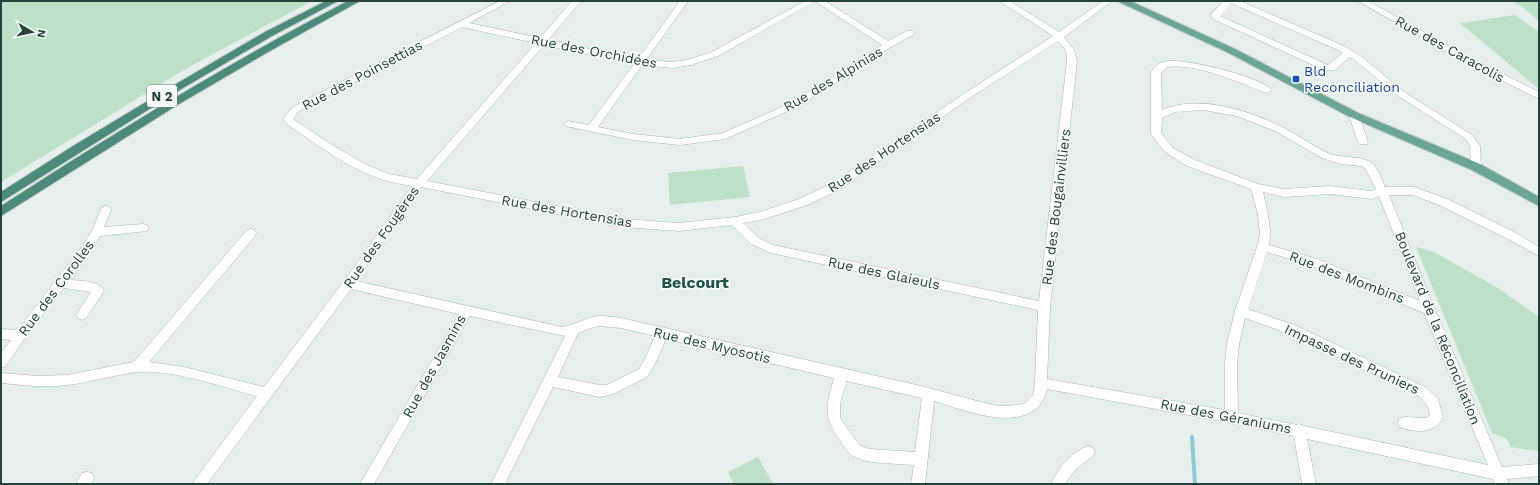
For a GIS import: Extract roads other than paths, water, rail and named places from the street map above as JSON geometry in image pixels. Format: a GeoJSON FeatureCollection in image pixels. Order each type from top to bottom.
{"type":"FeatureCollection","features":[{"type":"Feature","properties":{"kind":"highway","name":"N 2"},"geometry":{"type":"LineString","coordinates":[[1,212],[114,138],[194,90],[278,42],[355,1]]}},
{"type":"Feature","properties":{"kind":"highway"},"geometry":{"type":"LineString","coordinates":[[16,202],[245,64],[364,1]]}},
{"type":"Feature","properties":{"kind":"highway","name":"N 2"},"geometry":{"type":"LineString","coordinates":[[1,198],[102,132],[178,86],[279,28],[331,2]]}},
{"type":"Feature","properties":{"kind":"main road"},"geometry":{"type":"LineString","coordinates":[[1122,1],[1232,51],[1354,116],[1476,167],[1539,202]]}},
{"type":"Feature","properties":{"kind":"street","name":"Rue des Poinsettias"},"geometry":{"type":"LineString","coordinates":[[419,183],[387,177],[370,171],[346,158],[291,123],[288,119],[295,110],[305,104],[506,1]]}},
{"type":"Feature","properties":{"kind":"street","name":"Rue des Fougères"},"geometry":{"type":"LineString","coordinates":[[199,484],[348,284],[419,183],[577,1]]}},
{"type":"Feature","properties":{"kind":"street"},"geometry":{"type":"LineString","coordinates":[[592,128],[684,1]]}},
{"type":"Feature","properties":{"kind":"street","name":"Rue des Orchidées"},"geometry":{"type":"LineString","coordinates":[[459,24],[640,62],[673,65],[688,63],[715,54],[811,1]]}},
{"type":"Feature","properties":{"kind":"street","name":"Rue des Alpinias"},"geometry":{"type":"LineString","coordinates":[[819,1],[888,45]]}},
{"type":"Feature","properties":{"kind":"street"},"geometry":{"type":"LineString","coordinates":[[1004,1],[1060,36]]}},
{"type":"Feature","properties":{"kind":"street","name":"Rue des Hortensias"},"geometry":{"type":"LineString","coordinates":[[419,183],[624,223],[679,228],[734,222],[761,216],[803,202],[835,187],[968,95],[1060,36],[1108,1]]}},
{"type":"Feature","properties":{"kind":"street"},"geometry":{"type":"LineString","coordinates":[[1229,1],[1214,14],[1216,17],[1327,68],[1332,68],[1349,53]]}},
{"type":"Feature","properties":{"kind":"street"},"geometry":{"type":"LineString","coordinates":[[1233,1],[1349,53],[1401,94],[1469,137],[1475,146],[1476,167]]}},
{"type":"Feature","properties":{"kind":"street","name":"Rue des Caracolis"},"geometry":{"type":"LineString","coordinates":[[1362,1],[1473,63],[1539,96]]}},
{"type":"Feature","properties":{"kind":"street","name":"Rue des Alpinias"},"geometry":{"type":"LineString","coordinates":[[568,124],[633,137],[680,142],[725,136],[794,105],[888,45],[910,33]]}},
{"type":"Feature","properties":{"kind":"street","name":"Rue des Bougainvilliers"},"geometry":{"type":"LineString","coordinates":[[1041,383],[1044,307],[1072,70],[1070,50],[1060,36]]}},
{"type":"Feature","properties":{"kind":"street"},"geometry":{"type":"LineString","coordinates":[[1267,90],[1247,81],[1193,66],[1175,63],[1166,64],[1159,68],[1156,72],[1156,134],[1168,150],[1178,156],[1191,163],[1256,188],[1284,192],[1330,190],[1372,195],[1382,192],[1405,190],[1432,197],[1512,236],[1539,252]]}},
{"type":"Feature","properties":{"kind":"street","name":"Boulevard de la Réconciliation"},"geometry":{"type":"LineString","coordinates":[[1157,120],[1173,109],[1194,107],[1213,108],[1240,114],[1289,134],[1326,156],[1366,164],[1374,172],[1429,310],[1500,479]]}},
{"type":"Feature","properties":{"kind":"street"},"geometry":{"type":"LineString","coordinates":[[1354,116],[1363,142]]}},
{"type":"Feature","properties":{"kind":"street"},"geometry":{"type":"LineString","coordinates":[[1232,416],[1231,364],[1233,344],[1241,311],[1264,247],[1265,235],[1263,214],[1256,188]]}},
{"type":"Feature","properties":{"kind":"street","name":"Rue des Corolles"},"geometry":{"type":"LineString","coordinates":[[1,363],[20,335],[79,261],[97,232],[106,210]]}},
{"type":"Feature","properties":{"kind":"street","name":"Rue des Glaieuls"},"geometry":{"type":"LineString","coordinates":[[734,222],[750,239],[759,245],[771,249],[1044,307]]}},
{"type":"Feature","properties":{"kind":"street"},"geometry":{"type":"LineString","coordinates":[[97,232],[143,228]]}},
{"type":"Feature","properties":{"kind":"street"},"geometry":{"type":"LineString","coordinates":[[138,367],[251,233]]}},
{"type":"Feature","properties":{"kind":"street","name":"Rue des Mombins"},"geometry":{"type":"LineString","coordinates":[[1264,247],[1320,265],[1429,310]]}},
{"type":"Feature","properties":{"kind":"street"},"geometry":{"type":"LineString","coordinates":[[62,283],[92,287],[98,291],[82,315]]}},
{"type":"Feature","properties":{"kind":"street","name":"Rue des Jasmins"},"geometry":{"type":"LineString","coordinates":[[348,284],[467,311],[367,484]]}},
{"type":"Feature","properties":{"kind":"street"},"geometry":{"type":"LineString","coordinates":[[467,311],[562,332],[574,330]]}},
{"type":"Feature","properties":{"kind":"street","name":"Impasse des Pruniers"},"geometry":{"type":"LineString","coordinates":[[1241,311],[1293,330],[1423,392],[1432,400],[1436,408],[1437,417],[1430,424],[1418,425],[1404,423]]}},
{"type":"Feature","properties":{"kind":"street","name":"Rue des Myosotis"},"geometry":{"type":"LineString","coordinates":[[574,330],[589,322],[599,321],[621,323],[841,375],[929,394]]}},
{"type":"Feature","properties":{"kind":"street"},"geometry":{"type":"LineString","coordinates":[[498,484],[574,330]]}},
{"type":"Feature","properties":{"kind":"street"},"geometry":{"type":"LineString","coordinates":[[550,381],[600,391],[609,390],[643,373],[648,366],[662,333]]}},
{"type":"Feature","properties":{"kind":"street"},"geometry":{"type":"LineString","coordinates":[[1,334],[20,335]]}},
{"type":"Feature","properties":{"kind":"street"},"geometry":{"type":"LineString","coordinates":[[1,378],[37,381],[67,380],[138,367],[160,368],[184,372],[266,394]]}},
{"type":"Feature","properties":{"kind":"street"},"geometry":{"type":"LineString","coordinates":[[841,375],[834,404],[834,417],[836,424],[857,451],[870,455],[920,459]]}},
{"type":"Feature","properties":{"kind":"street"},"geometry":{"type":"LineString","coordinates":[[918,484],[929,394],[997,411],[1011,412],[1020,411],[1032,406],[1040,393],[1041,383]]}},
{"type":"Feature","properties":{"kind":"street","name":"Rue des Géraniums"},"geometry":{"type":"LineString","coordinates":[[1041,383],[1232,416],[1299,430],[1500,479],[1539,470]]}},
{"type":"Feature","properties":{"kind":"street"},"geometry":{"type":"LineString","coordinates":[[1299,430],[1309,484]]}},
{"type":"Feature","properties":{"kind":"street"},"geometry":{"type":"LineString","coordinates":[[1058,484],[1067,468],[1075,460],[1088,452]]}},
{"type":"Feature","properties":{"kind":"waterway"},"geometry":{"type":"LineString","coordinates":[[1192,437],[1195,484]]}},
{"type":"Feature","properties":{"kind":"place","name":"Bld Reconciliation"},"geometry":{"type":"Point","coordinates":[1296,79]}},
{"type":"Feature","properties":{"kind":"district","name":"Belcourt"},"geometry":{"type":"Point","coordinates":[695,282]}}]}
